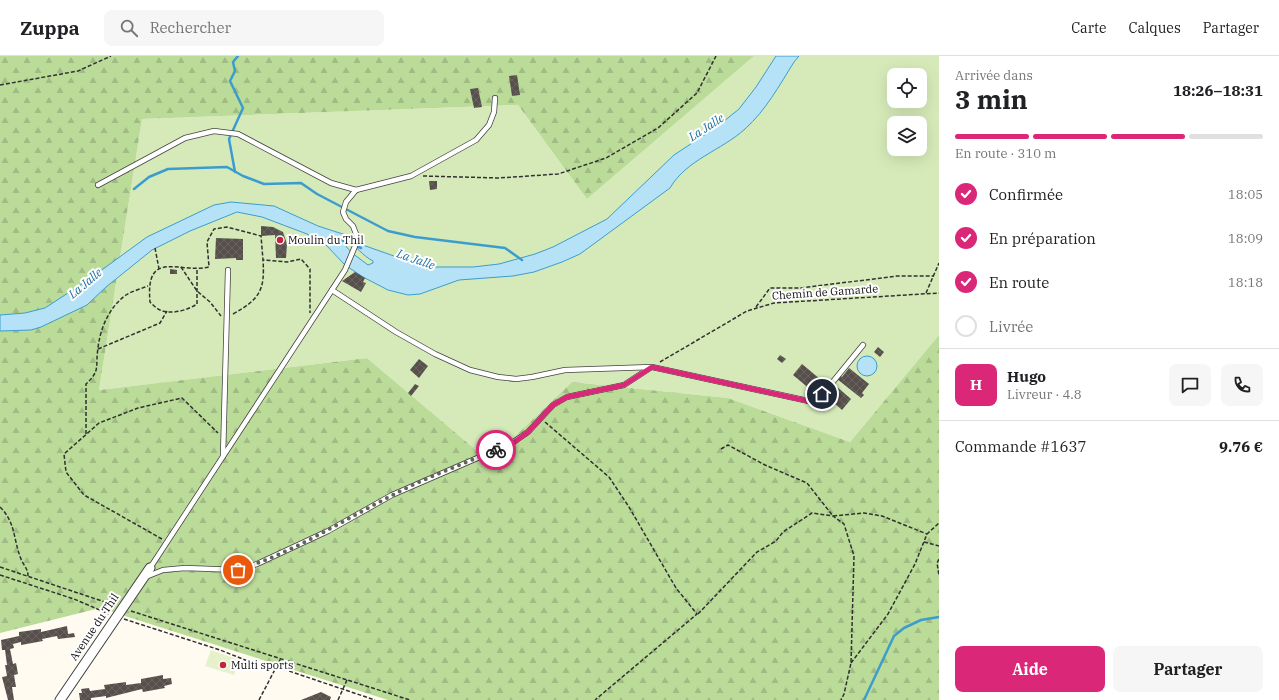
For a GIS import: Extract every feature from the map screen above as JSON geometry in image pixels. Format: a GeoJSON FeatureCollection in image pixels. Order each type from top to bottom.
{"type":"FeatureCollection","features":[{"type":"Feature","properties":{"kind":"street","name":"Avenue du Thil"},"geometry":{"type":"LineString","coordinates":[[60,700],[150,568]]}},
{"type":"Feature","properties":{"kind":"lane"},"geometry":{"type":"LineString","coordinates":[[98,185],[185,138],[214,131],[228,131],[238,134],[331,183],[356,190],[411,176],[476,140],[489,125],[494,112],[495,98]]}},
{"type":"Feature","properties":{"kind":"lane"},"geometry":{"type":"LineString","coordinates":[[150,568],[345,270],[358,239],[354,226],[346,219],[343,212],[346,202],[356,190]]}},
{"type":"Feature","properties":{"kind":"lane"},"geometry":{"type":"LineString","coordinates":[[223,456],[228,270]]}},
{"type":"Feature","properties":{"kind":"lane"},"geometry":{"type":"LineString","coordinates":[[332,290],[396,332],[434,354],[470,370],[498,377],[532,377],[571,369],[652,367],[813,402],[818,400],[863,345]]}},
{"type":"Feature","properties":{"kind":"lane"},"geometry":{"type":"LineString","coordinates":[[138,584],[152,573],[163,570],[185,568],[238,570],[257,564],[328,531],[392,495],[512,444],[528,432],[553,405],[567,397],[624,385],[652,367]]}},
{"type":"Feature","properties":{"kind":"path"},"geometry":{"type":"LineString","coordinates":[[0,85],[78,71],[111,56]]}},
{"type":"Feature","properties":{"kind":"path"},"geometry":{"type":"LineString","coordinates":[[411,176],[499,178],[558,174],[606,158],[658,128],[697,93],[716,56]]}},
{"type":"Feature","properties":{"kind":"path"},"geometry":{"type":"LineString","coordinates":[[197,270],[197,304],[188,310],[167,311],[160,310],[150,302],[148,286],[153,276],[159,269],[171,266],[189,267],[197,270],[209,267],[207,242],[214,229],[227,227],[261,236],[263,260],[287,262],[301,259],[310,269],[309,326]]}},
{"type":"Feature","properties":{"kind":"path"},"geometry":{"type":"LineString","coordinates":[[155,248],[159,269]]}},
{"type":"Feature","properties":{"kind":"path"},"geometry":{"type":"LineString","coordinates":[[926,293],[939,263]]}},
{"type":"Feature","properties":{"kind":"path"},"geometry":{"type":"LineString","coordinates":[[756,308],[770,288],[801,288],[897,276],[934,276]]}},
{"type":"Feature","properties":{"kind":"path"},"geometry":{"type":"LineString","coordinates":[[86,434],[86,384],[96,375],[98,349],[103,325],[112,309],[126,295],[148,286]]}},
{"type":"Feature","properties":{"kind":"path","name":"Chemin de Gamarde"},"geometry":{"type":"LineString","coordinates":[[652,367],[747,311],[774,303],[939,293]]}},
{"type":"Feature","properties":{"kind":"path"},"geometry":{"type":"LineString","coordinates":[[98,349],[160,323],[167,311]]}},
{"type":"Feature","properties":{"kind":"path"},"geometry":{"type":"LineString","coordinates":[[167,542],[84,495],[66,472],[64,454],[99,423],[132,410],[182,398],[224,438]]}},
{"type":"Feature","properties":{"kind":"path"},"geometry":{"type":"LineString","coordinates":[[541,418],[609,476],[629,507],[676,588],[698,614]]}},
{"type":"Feature","properties":{"kind":"path"},"geometry":{"type":"LineString","coordinates":[[721,449],[728,445],[765,465],[807,484],[833,516],[844,524],[854,556],[851,663],[844,694],[841,700]]}},
{"type":"Feature","properties":{"kind":"path"},"geometry":{"type":"LineString","coordinates":[[0,507],[11,521],[21,559],[28,570],[28,577]]}},
{"type":"Feature","properties":{"kind":"path"},"geometry":{"type":"LineString","coordinates":[[595,700],[698,614],[757,552],[776,541],[783,532],[812,513],[833,516],[864,513],[882,516],[927,534]]}},
{"type":"Feature","properties":{"kind":"path"},"geometry":{"type":"LineString","coordinates":[[851,663],[888,614],[915,564],[927,534],[939,523]]}},
{"type":"Feature","properties":{"kind":"path"},"geometry":{"type":"LineString","coordinates":[[924,542],[939,546]]}},
{"type":"Feature","properties":{"kind":"path"},"geometry":{"type":"LineString","coordinates":[[939,559],[937,563],[939,575]]}},
{"type":"Feature","properties":{"kind":"path"},"geometry":{"type":"LineString","coordinates":[[0,567],[122,608],[410,700]]}},
{"type":"Feature","properties":{"kind":"path"},"geometry":{"type":"LineString","coordinates":[[0,575],[74,599],[116,617],[220,650],[263,667],[277,667],[375,700]]}},
{"type":"Feature","properties":{"kind":"path"},"geometry":{"type":"LineString","coordinates":[[259,700],[281,658]]}},
{"type":"Feature","properties":{"kind":"path"},"geometry":{"type":"LineString","coordinates":[[338,700],[347,680]]}},
{"type":"Feature","properties":{"kind":"green space"},"geometry":{"type":"Polygon","coordinates":[[[0,56],[754,56],[587,199],[518,105],[142,119],[99,390],[367,358],[489,461],[572,382],[728,398],[850,442],[939,335],[939,700],[388,700],[100,608],[0,633],[0,56]]]}},
{"type":"Feature","properties":{"kind":"green space"},"geometry":{"type":"Polygon","coordinates":[[[754,56],[939,56],[939,335],[850,442],[728,398],[572,382],[489,461],[367,358],[99,390],[142,119],[518,105],[587,199],[754,56]]]}},
{"type":"Feature","properties":{"kind":"green space"},"geometry":{"type":"Polygon","coordinates":[[[211,650],[239,660],[234,675],[205,666],[211,650]]]}},
{"type":"Feature","properties":{"kind":"water"},"geometry":{"type":"Polygon","coordinates":[[[776,56],[799,56],[766,106],[745,129],[685,170],[670,188],[580,254],[534,272],[513,276],[459,280],[420,294],[408,295],[388,290],[363,277],[345,265],[326,245],[307,234],[262,217],[237,212],[190,231],[152,250],[106,287],[87,305],[41,327],[31,330],[0,331],[0,315],[25,313],[45,308],[88,280],[147,237],[214,205],[231,202],[274,206],[318,226],[349,236],[360,244],[425,267],[473,267],[499,264],[535,254],[553,247],[607,219],[674,155],[718,126],[739,109],[756,87],[776,56]],[[346,239],[343,243],[352,253],[368,265],[373,263],[373,261],[346,239]]]}},
{"type":"Feature","properties":{"kind":"water"},"geometry":{"type":"Polygon","coordinates":[[[867,356],[874,359],[877,366],[874,373],[867,376],[860,373],[857,366],[860,359],[867,356]]]}},
{"type":"Feature","properties":{"kind":"building"},"geometry":{"type":"Polygon","coordinates":[[[517,75],[520,95],[512,96],[509,76],[517,75]]]}},
{"type":"Feature","properties":{"kind":"building"},"geometry":{"type":"Polygon","coordinates":[[[478,88],[482,107],[474,108],[470,89],[478,88]]]}},
{"type":"Feature","properties":{"kind":"building"},"geometry":{"type":"Polygon","coordinates":[[[429,181],[437,181],[437,189],[430,190],[429,181]]]}},
{"type":"Feature","properties":{"kind":"building","name":"Moulin du Thil"},"geometry":{"type":"Polygon","coordinates":[[[261,226],[273,227],[283,232],[287,244],[286,258],[276,258],[275,235],[261,236],[261,226]]]}},
{"type":"Feature","properties":{"kind":"building"},"geometry":{"type":"Polygon","coordinates":[[[216,238],[243,239],[243,260],[236,260],[236,258],[215,259],[216,238]]]}},
{"type":"Feature","properties":{"kind":"building"},"geometry":{"type":"Polygon","coordinates":[[[170,269],[177,270],[177,274],[170,274],[170,269]]]}},
{"type":"Feature","properties":{"kind":"building"},"geometry":{"type":"Polygon","coordinates":[[[355,272],[365,278],[363,282],[366,283],[361,292],[342,281],[355,272]]]}},
{"type":"Feature","properties":{"kind":"building"},"geometry":{"type":"Polygon","coordinates":[[[878,347],[884,352],[880,357],[874,352],[878,347]]]}},
{"type":"Feature","properties":{"kind":"building"},"geometry":{"type":"Polygon","coordinates":[[[780,355],[786,359],[782,363],[777,359],[780,355]]]}},
{"type":"Feature","properties":{"kind":"building"},"geometry":{"type":"Polygon","coordinates":[[[419,359],[428,366],[419,378],[410,370],[419,359]]]}},
{"type":"Feature","properties":{"kind":"building"},"geometry":{"type":"Polygon","coordinates":[[[802,364],[826,384],[817,395],[793,375],[802,364]]]}},
{"type":"Feature","properties":{"kind":"building"},"geometry":{"type":"Polygon","coordinates":[[[849,368],[869,384],[862,393],[864,395],[861,398],[837,379],[840,375],[842,377],[849,368]]]}},
{"type":"Feature","properties":{"kind":"building"},"geometry":{"type":"Polygon","coordinates":[[[415,384],[419,386],[411,396],[408,393],[415,384]]]}},
{"type":"Feature","properties":{"kind":"building"},"geometry":{"type":"Polygon","coordinates":[[[837,387],[851,399],[842,410],[828,398],[837,387]]]}},
{"type":"Feature","properties":{"kind":"building"},"geometry":{"type":"Polygon","coordinates":[[[67,626],[68,634],[74,633],[75,637],[58,639],[57,636],[42,639],[43,641],[21,645],[21,642],[13,644],[14,648],[10,649],[13,664],[16,663],[18,674],[14,675],[16,687],[12,687],[14,700],[8,700],[2,677],[7,676],[5,665],[7,665],[5,650],[2,650],[1,640],[19,636],[19,632],[41,629],[41,632],[67,626]]]}},
{"type":"Feature","properties":{"kind":"building"},"geometry":{"type":"Polygon","coordinates":[[[163,675],[163,679],[171,678],[172,684],[164,686],[165,688],[143,692],[142,689],[106,698],[106,696],[91,698],[91,700],[80,700],[79,693],[82,693],[81,689],[89,688],[90,691],[105,689],[104,685],[126,682],[126,685],[141,683],[141,679],[163,675]]]}},
{"type":"Feature","properties":{"kind":"building"},"geometry":{"type":"Polygon","coordinates":[[[321,692],[331,697],[330,700],[301,700],[321,692]]]}},
{"type":"Feature","properties":{"kind":"waterway"},"geometry":{"type":"LineString","coordinates":[[235,172],[229,139],[243,108],[230,81],[235,71],[233,62],[238,56]]}},
{"type":"Feature","properties":{"kind":"waterway"},"geometry":{"type":"LineString","coordinates":[[134,189],[149,177],[168,169],[227,167],[243,176],[264,184],[301,183],[317,194],[388,231],[415,237],[505,248],[522,260]]}},
{"type":"Feature","properties":{"kind":"waterway","name":"La Jalle"},"geometry":{"type":"LineString","coordinates":[[342,240],[361,248]]}},
{"type":"Feature","properties":{"kind":"waterway"},"geometry":{"type":"LineString","coordinates":[[864,700],[894,636],[904,628],[921,620],[939,617]]}},
{"type":"Feature","properties":{"kind":"way so far"},"geometry":{"type":"LineString","coordinates":[[238,570],[257,564],[328,531],[346,519],[392,495],[496,450]]}},
{"type":"Feature","properties":{"kind":"place","name":"Moulin du Thil"},"geometry":{"type":"Point","coordinates":[280,240]}},
{"type":"Feature","properties":{"kind":"place","name":"Multi sports"},"geometry":{"type":"Point","coordinates":[223,665]}},
{"type":"Feature","properties":{"kind":"route"},"geometry":{"type":"LineString","coordinates":[[496,450],[512,444],[528,432],[553,405],[567,397],[624,385],[652,367],[813,402],[818,400],[822,394]]}}]}
